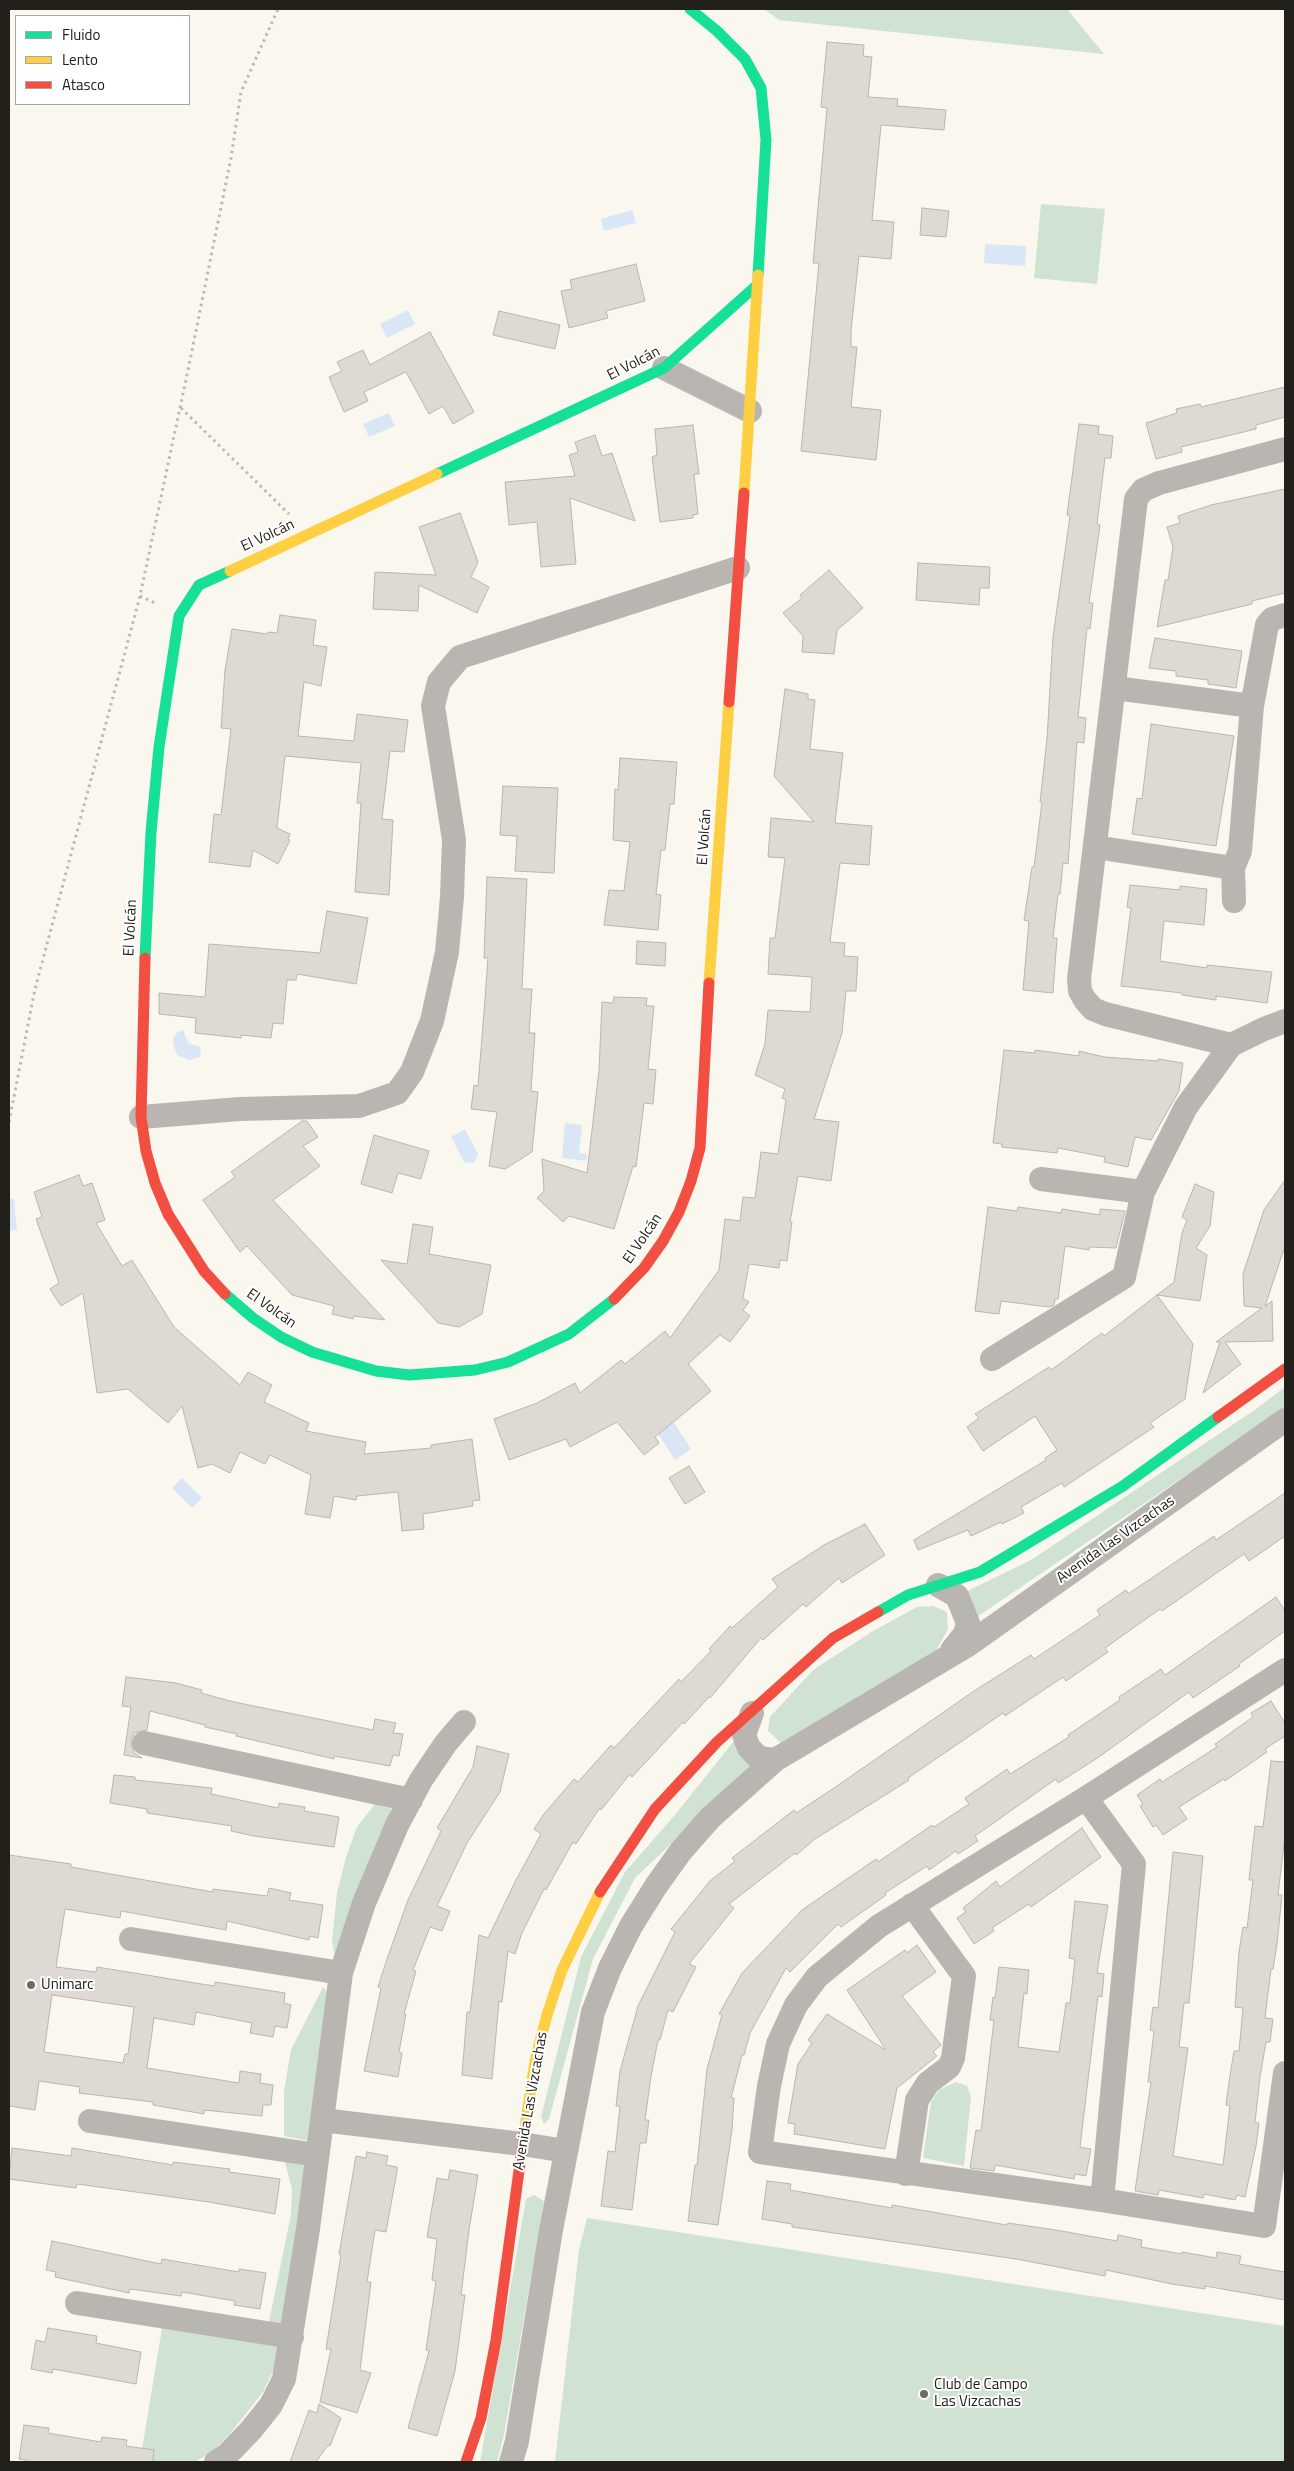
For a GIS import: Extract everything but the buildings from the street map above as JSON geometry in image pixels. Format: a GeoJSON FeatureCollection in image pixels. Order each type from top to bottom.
{"type":"FeatureCollection","features":[{"type":"Feature","properties":{"kind":"street","name":"El Volcán"},"geometry":{"type":"LineString","coordinates":[[690,9],[717,31],[744,59],[761,88],[766,140],[750,411],[700,1148],[691,1181],[679,1212],[663,1241],[644,1268],[621,1293],[596,1315],[568,1334],[539,1350],[508,1362],[475,1370],[442,1374],[392,1373],[343,1363],[312,1352],[281,1337],[247,1313],[227,1296],[204,1271],[185,1244],[168,1214],[155,1183],[146,1151],[141,1117],[145,937],[151,832],[159,747],[179,616],[199,585],[664,368],[756,286]]}},
{"type":"Feature","properties":{"kind":"street"},"geometry":{"type":"LineString","coordinates":[[664,368],[750,411]]}},
{"type":"Feature","properties":{"kind":"street"},"geometry":{"type":"LineString","coordinates":[[1231,1045],[1105,1014],[1093,1009],[1085,1000],[1080,990],[1079,980],[1136,499],[1144,490],[1158,483],[1285,449]]}},
{"type":"Feature","properties":{"kind":"street"},"geometry":{"type":"LineString","coordinates":[[141,1117],[240,1109],[360,1106],[397,1093],[412,1072],[432,1021],[447,952],[452,897],[454,840],[433,706],[439,682],[460,657],[738,568]]}},
{"type":"Feature","properties":{"kind":"street"},"geometry":{"type":"LineString","coordinates":[[1234,901],[1232,868],[1240,851],[1252,706],[1266,624],[1272,619],[1285,615]]}},
{"type":"Feature","properties":{"kind":"street"},"geometry":{"type":"LineString","coordinates":[[1115,688],[1252,706]]}},
{"type":"Feature","properties":{"kind":"street"},"geometry":{"type":"LineString","coordinates":[[1095,847],[1232,868]]}},
{"type":"Feature","properties":{"kind":"street"},"geometry":{"type":"LineString","coordinates":[[992,1359],[1124,1277],[1143,1192],[1186,1107],[1231,1045],[1264,1028],[1285,1021]]}},
{"type":"Feature","properties":{"kind":"street"},"geometry":{"type":"LineString","coordinates":[[1041,1179],[1143,1192]]}},
{"type":"Feature","properties":{"kind":"street","name":"Avenida Las Vizcachas"},"geometry":{"type":"LineString","coordinates":[[466,2462],[481,2418],[496,2340],[535,2061],[547,2015],[562,1970],[602,1885],[628,1845],[679,1781],[717,1742],[752,1713],[833,1638],[908,1595],[980,1572],[1123,1486],[1285,1369]]}},
{"type":"Feature","properties":{"kind":"street","name":"Avenida Las Vizcachas"},"geometry":{"type":"LineString","coordinates":[[511,2462],[518,2441],[551,2230],[593,2012],[610,1968],[631,1926],[656,1886],[699,1831],[742,1787],[775,1760],[968,1645],[1285,1420]]}},
{"type":"Feature","properties":{"kind":"street","name":"Avenida Las Vizcachas"},"geometry":{"type":"LineString","coordinates":[[938,1585],[957,1596],[968,1623],[965,1634],[946,1658]]}},
{"type":"Feature","properties":{"kind":"street"},"geometry":{"type":"LineString","coordinates":[[1285,1670],[1086,1798],[880,1926],[817,1977],[796,2005],[778,2044],[769,2086],[760,2152],[1102,2200],[1264,2226],[1285,2073]]}},
{"type":"Feature","properties":{"kind":"street","name":"Avenida Las Vizcachas"},"geometry":{"type":"LineString","coordinates":[[752,1713],[744,1735],[749,1748],[759,1758],[775,1760]]}},
{"type":"Feature","properties":{"kind":"street"},"geometry":{"type":"LineString","coordinates":[[216,2462],[227,2455],[272,2405],[284,2379],[292,2337],[341,1973],[380,1864],[411,1800],[421,1780],[446,1743],[464,1722]]}},
{"type":"Feature","properties":{"kind":"street"},"geometry":{"type":"LineString","coordinates":[[144,1743],[411,1800]]}},
{"type":"Feature","properties":{"kind":"street"},"geometry":{"type":"LineString","coordinates":[[1086,1798],[1134,1864],[1102,2200]]}},
{"type":"Feature","properties":{"kind":"street"},"geometry":{"type":"LineString","coordinates":[[906,2174],[917,2100],[928,2083],[949,2067],[953,2058],[964,1976],[912,1906]]}},
{"type":"Feature","properties":{"kind":"street"},"geometry":{"type":"LineString","coordinates":[[131,1939],[341,1973]]}},
{"type":"Feature","properties":{"kind":"street"},"geometry":{"type":"LineString","coordinates":[[322,2120],[566,2151]]}},
{"type":"Feature","properties":{"kind":"street"},"geometry":{"type":"LineString","coordinates":[[90,2121],[317,2155]]}},
{"type":"Feature","properties":{"kind":"street"},"geometry":{"type":"LineString","coordinates":[[77,2303],[292,2337]]}},
{"type":"Feature","properties":{"kind":"path"},"geometry":{"type":"LineString","coordinates":[[9,1122],[35,989],[140,596],[181,407],[231,158],[242,92],[278,9]]}},
{"type":"Feature","properties":{"kind":"path"},"geometry":{"type":"LineString","coordinates":[[181,407],[309,534]]}},
{"type":"Feature","properties":{"kind":"green space"},"geometry":{"type":"Polygon","coordinates":[[[764,9],[1067,9],[1104,54],[779,20],[764,9]]]}},
{"type":"Feature","properties":{"kind":"green space"},"geometry":{"type":"Polygon","coordinates":[[[1041,204],[1105,209],[1097,284],[1034,278],[1041,204]]]}},
{"type":"Feature","properties":{"kind":"green space"},"geometry":{"type":"Polygon","coordinates":[[[1285,1387],[1285,1408],[968,1623],[957,1596],[1031,1560],[1256,1409],[1285,1387]]]}},
{"type":"Feature","properties":{"kind":"green space"},"geometry":{"type":"Polygon","coordinates":[[[933,1606],[947,1612],[948,1629],[936,1651],[781,1743],[768,1731],[770,1717],[813,1670],[873,1631],[917,1607],[933,1606]]]}},
{"type":"Feature","properties":{"kind":"green space"},"geometry":{"type":"Polygon","coordinates":[[[742,1731],[765,1755],[635,1878],[593,1959],[549,2119],[544,2124],[541,2117],[581,1957],[625,1872],[674,1816],[742,1731]]]}},
{"type":"Feature","properties":{"kind":"green space"},"geometry":{"type":"Polygon","coordinates":[[[375,1804],[392,1809],[375,1847],[335,1957],[332,1941],[337,1893],[346,1857],[357,1827],[375,1804]]]}},
{"type":"Feature","properties":{"kind":"green space"},"geometry":{"type":"Polygon","coordinates":[[[323,1987],[327,1992],[309,2141],[284,2136],[284,2091],[291,2050],[323,1987]]]}},
{"type":"Feature","properties":{"kind":"green space"},"geometry":{"type":"Polygon","coordinates":[[[956,2082],[967,2086],[971,2096],[964,2166],[923,2158],[931,2102],[939,2090],[956,2082]]]}},
{"type":"Feature","properties":{"kind":"green space"},"geometry":{"type":"Polygon","coordinates":[[[285,2162],[305,2165],[297,2237],[282,2326],[269,2322],[291,2214],[292,2189],[285,2162]]]}},
{"type":"Feature","properties":{"kind":"green space"},"geometry":{"type":"Polygon","coordinates":[[[534,2195],[544,2201],[504,2435],[497,2462],[480,2462],[526,2199],[534,2195]]]}},
{"type":"Feature","properties":{"kind":"green space","name":"Club de Campo Las Vizcachas"},"geometry":{"type":"Polygon","coordinates":[[[587,2218],[1285,2326],[1285,2462],[555,2462],[579,2250],[587,2218]]]}},
{"type":"Feature","properties":{"kind":"green space"},"geometry":{"type":"Polygon","coordinates":[[[162,2328],[279,2345],[275,2367],[263,2392],[229,2435],[211,2453],[194,2462],[140,2462],[162,2328]]]}},
{"type":"Feature","properties":{"kind":"water"},"geometry":{"type":"Polygon","coordinates":[[[632,210],[636,223],[604,231],[601,219],[632,210]]]}},
{"type":"Feature","properties":{"kind":"water"},"geometry":{"type":"Polygon","coordinates":[[[985,244],[1026,246],[1025,266],[984,263],[985,244]]]}},
{"type":"Feature","properties":{"kind":"water"},"geometry":{"type":"Polygon","coordinates":[[[408,310],[415,324],[387,338],[380,324],[408,310]]]}},
{"type":"Feature","properties":{"kind":"water"},"geometry":{"type":"Polygon","coordinates":[[[389,413],[395,426],[369,437],[363,424],[389,413]]]}},
{"type":"Feature","properties":{"kind":"water"},"geometry":{"type":"Polygon","coordinates":[[[183,1030],[189,1044],[199,1046],[201,1051],[200,1057],[189,1060],[177,1055],[173,1043],[174,1036],[183,1030]]]}},
{"type":"Feature","properties":{"kind":"water"},"geometry":{"type":"Polygon","coordinates":[[[565,1123],[582,1125],[579,1153],[587,1154],[586,1161],[562,1158],[565,1123]]]}},
{"type":"Feature","properties":{"kind":"water"},"geometry":{"type":"Polygon","coordinates":[[[465,1129],[478,1154],[474,1163],[464,1162],[451,1137],[465,1129]]]}},
{"type":"Feature","properties":{"kind":"water"},"geometry":{"type":"Polygon","coordinates":[[[9,1197],[14,1200],[17,1230],[9,1231],[9,1197]]]}},
{"type":"Feature","properties":{"kind":"water"},"geometry":{"type":"Polygon","coordinates":[[[673,1421],[691,1449],[675,1460],[657,1432],[673,1421]]]}},
{"type":"Feature","properties":{"kind":"water"},"geometry":{"type":"Polygon","coordinates":[[[182,1478],[202,1498],[192,1508],[172,1488],[182,1478]]]}},
{"type":"Feature","properties":{"kind":"traffic: fast"},"geometry":{"type":"LineString","coordinates":[[690,9],[717,31],[745,59],[761,88],[766,140],[758,275]]}},
{"type":"Feature","properties":{"kind":"traffic: fast"},"geometry":{"type":"LineString","coordinates":[[437,474],[664,368],[756,286]]}},
{"type":"Feature","properties":{"kind":"traffic: fast"},"geometry":{"type":"LineString","coordinates":[[145,958],[151,832],[159,747],[179,616],[199,585],[230,571]]}},
{"type":"Feature","properties":{"kind":"traffic: fast"},"geometry":{"type":"LineString","coordinates":[[225,1294],[253,1318],[281,1337],[312,1352],[376,1371],[409,1375],[475,1370],[508,1362],[569,1334],[614,1299]]}},
{"type":"Feature","properties":{"kind":"traffic: fast"},"geometry":{"type":"LineString","coordinates":[[878,1612],[908,1595],[980,1572],[1123,1486],[1218,1417]]}},
{"type":"Feature","properties":{"kind":"traffic: slow"},"geometry":{"type":"LineString","coordinates":[[744,493],[758,275]]}},
{"type":"Feature","properties":{"kind":"traffic: slow"},"geometry":{"type":"LineString","coordinates":[[230,571],[437,474]]}},
{"type":"Feature","properties":{"kind":"traffic: slow"},"geometry":{"type":"LineString","coordinates":[[709,983],[729,702]]}},
{"type":"Feature","properties":{"kind":"traffic: slow"},"geometry":{"type":"LineString","coordinates":[[524,2134],[535,2061],[547,2015],[562,1970],[600,1892]]}},
{"type":"Feature","properties":{"kind":"traffic: jam"},"geometry":{"type":"LineString","coordinates":[[729,702],[744,493]]}},
{"type":"Feature","properties":{"kind":"traffic: jam"},"geometry":{"type":"LineString","coordinates":[[145,958],[141,1117],[146,1151],[155,1183],[168,1214],[204,1271],[225,1294]]}},
{"type":"Feature","properties":{"kind":"traffic: jam"},"geometry":{"type":"LineString","coordinates":[[614,1299],[644,1268],[663,1241],[679,1212],[691,1181],[700,1148],[709,983]]}},
{"type":"Feature","properties":{"kind":"traffic: jam"},"geometry":{"type":"LineString","coordinates":[[1218,1417],[1285,1369]]}},
{"type":"Feature","properties":{"kind":"traffic: jam"},"geometry":{"type":"LineString","coordinates":[[600,1892],[655,1809],[717,1742],[833,1638],[878,1612]]}},
{"type":"Feature","properties":{"kind":"traffic: jam"},"geometry":{"type":"LineString","coordinates":[[466,2462],[481,2418],[496,2340],[524,2134]]}},
{"type":"Feature","properties":{"kind":"place","name":"Unimarc"},"geometry":{"type":"Point","coordinates":[31,1985]}},
{"type":"Feature","properties":{"kind":"place","name":"Club de Campo Las Vizcachas"},"geometry":{"type":"Point","coordinates":[924,2394]}}]}
